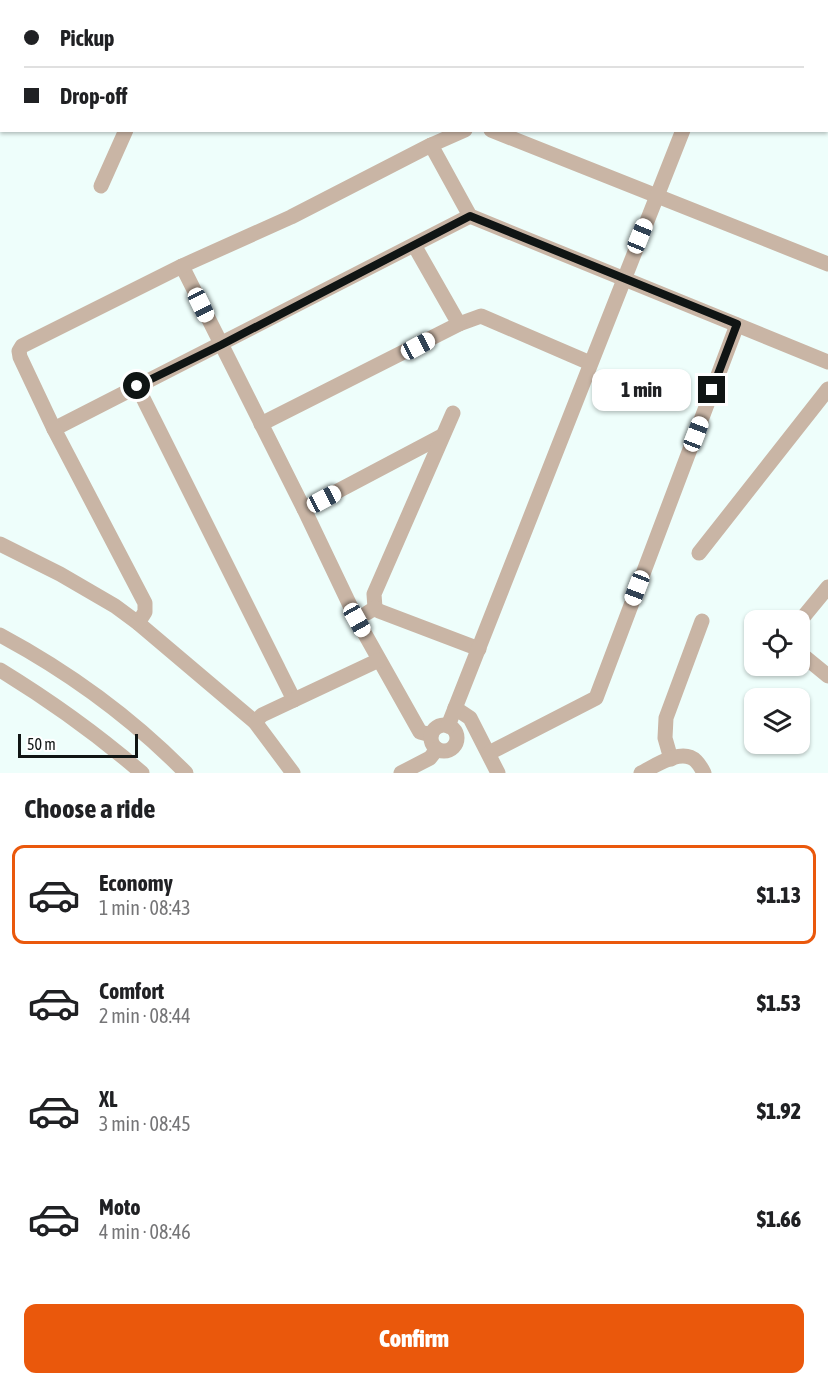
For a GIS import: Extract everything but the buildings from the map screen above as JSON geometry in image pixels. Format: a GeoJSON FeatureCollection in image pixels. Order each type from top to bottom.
{"type":"FeatureCollection","features":[{"type":"Feature","properties":{"kind":"street"},"geometry":{"type":"LineString","coordinates":[[100,186],[125,132]]}},
{"type":"Feature","properties":{"kind":"street"},"geometry":{"type":"LineString","coordinates":[[138,623],[145,612],[145,603],[54,429],[20,357],[19,351],[22,346],[182,266],[291,217],[460,132]]}},
{"type":"Feature","properties":{"kind":"street"},"geometry":{"type":"LineString","coordinates":[[496,132],[828,264]]}},
{"type":"Feature","properties":{"kind":"street"},"geometry":{"type":"LineString","coordinates":[[448,726],[682,132]]}},
{"type":"Feature","properties":{"kind":"street"},"geometry":{"type":"LineString","coordinates":[[431,145],[470,216],[828,362]]}},
{"type":"Feature","properties":{"kind":"street"},"geometry":{"type":"LineString","coordinates":[[54,429],[470,216]]}},
{"type":"Feature","properties":{"kind":"street"},"geometry":{"type":"LineString","coordinates":[[414,245],[459,324]]}},
{"type":"Feature","properties":{"kind":"street"},"geometry":{"type":"LineString","coordinates":[[182,266],[357,620],[420,732],[449,750],[457,741],[456,734],[448,726]]}},
{"type":"Feature","properties":{"kind":"street"},"geometry":{"type":"LineString","coordinates":[[261,424],[459,324],[481,316],[591,363]]}},
{"type":"Feature","properties":{"kind":"street"},"geometry":{"type":"LineString","coordinates":[[489,753],[596,698],[737,324]]}},
{"type":"Feature","properties":{"kind":"street"},"geometry":{"type":"LineString","coordinates":[[137,386],[294,700]]}},
{"type":"Feature","properties":{"kind":"street"},"geometry":{"type":"LineString","coordinates":[[699,553],[828,388]]}},
{"type":"Feature","properties":{"kind":"street"},"geometry":{"type":"LineString","coordinates":[[375,608],[374,594],[453,413]]}},
{"type":"Feature","properties":{"kind":"street"},"geometry":{"type":"LineString","coordinates":[[304,509],[442,436]]}},
{"type":"Feature","properties":{"kind":"street"},"geometry":{"type":"LineString","coordinates":[[0,544],[60,574],[115,606],[138,623],[255,722],[293,773]]}},
{"type":"Feature","properties":{"kind":"street"},"geometry":{"type":"LineString","coordinates":[[809,610],[828,587]]}},
{"type":"Feature","properties":{"kind":"street"},"geometry":{"type":"LineString","coordinates":[[375,608],[479,649]]}},
{"type":"Feature","properties":{"kind":"street"},"geometry":{"type":"LineString","coordinates":[[357,620],[375,608]]}},
{"type":"Feature","properties":{"kind":"street"},"geometry":{"type":"LineString","coordinates":[[671,759],[665,738],[666,718],[702,621]]}},
{"type":"Feature","properties":{"kind":"street"},"geometry":{"type":"LineString","coordinates":[[0,635],[37,654],[99,697],[136,726],[186,773]]}},
{"type":"Feature","properties":{"kind":"street"},"geometry":{"type":"LineString","coordinates":[[255,722],[261,715],[379,660]]}},
{"type":"Feature","properties":{"kind":"street"},"geometry":{"type":"LineString","coordinates":[[810,661],[828,676]]}},
{"type":"Feature","properties":{"kind":"street"},"geometry":{"type":"LineString","coordinates":[[0,670],[26,685],[121,754],[142,773]]}},
{"type":"Feature","properties":{"kind":"street"},"geometry":{"type":"LineString","coordinates":[[454,708],[470,718],[498,773]]}},
{"type":"Feature","properties":{"kind":"street"},"geometry":{"type":"LineString","coordinates":[[401,773],[430,758],[438,727],[448,726]]}},
{"type":"Feature","properties":{"kind":"street"},"geometry":{"type":"LineString","coordinates":[[641,773],[683,755],[696,760],[704,773]]}},
{"type":"Feature","properties":{"kind":"route"},"geometry":{"type":"LineString","coordinates":[[137,386],[470,216],[737,324],[712,390]]}}]}
